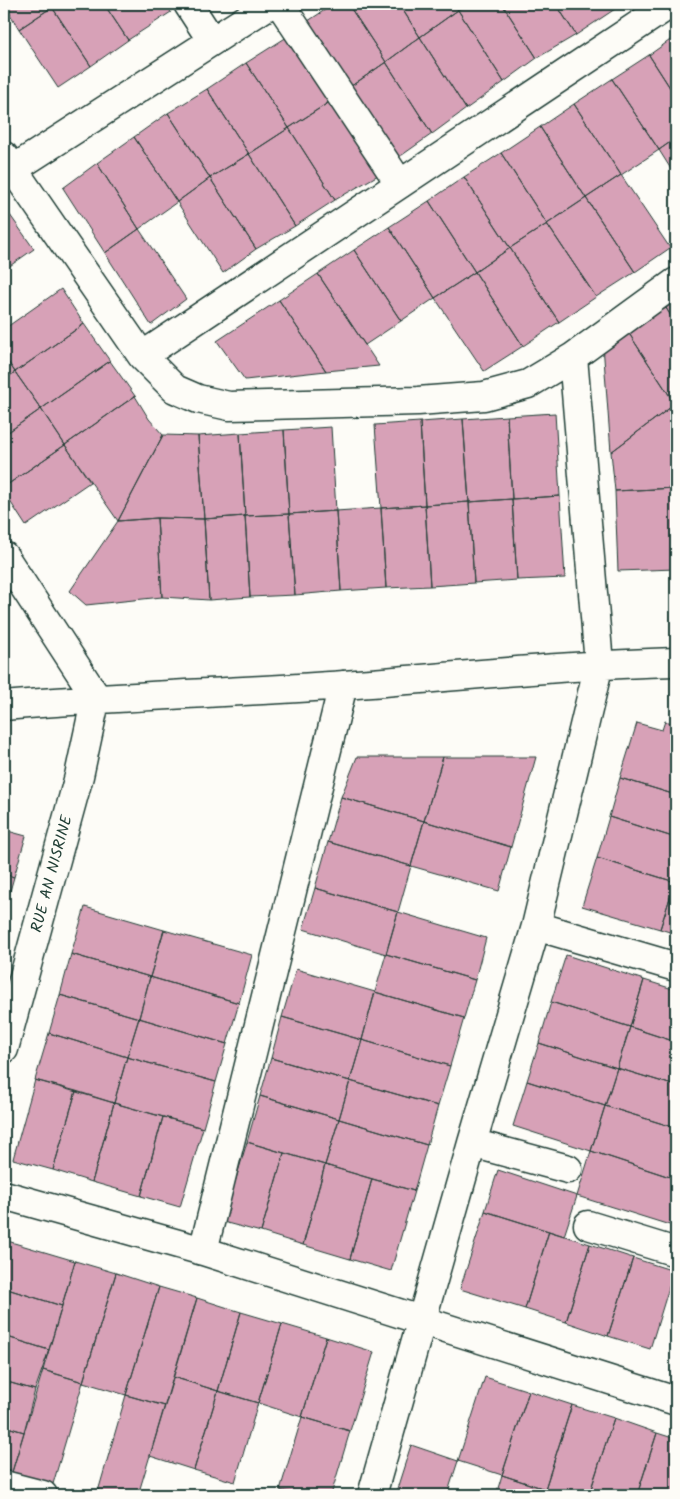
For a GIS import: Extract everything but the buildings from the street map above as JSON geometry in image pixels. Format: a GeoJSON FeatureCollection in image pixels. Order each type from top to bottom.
{"type":"FeatureCollection","features":[{"type":"Feature","properties":{"kind":"street"},"geometry":{"type":"LineString","coordinates":[[188,4],[212,41]]}},
{"type":"Feature","properties":{"kind":"street"},"geometry":{"type":"LineString","coordinates":[[270,4],[7,167],[142,356],[175,389],[198,399],[230,406],[418,401],[484,396],[528,384],[573,357],[676,282]]}},
{"type":"Feature","properties":{"kind":"street"},"geometry":{"type":"LineString","coordinates":[[280,4],[400,184]]}},
{"type":"Feature","properties":{"kind":"street"},"geometry":{"type":"LineString","coordinates":[[142,356],[670,4]]}},
{"type":"Feature","properties":{"kind":"street"},"geometry":{"type":"LineString","coordinates":[[372,1495],[536,926],[599,664],[573,357]]}},
{"type":"Feature","properties":{"kind":"street"},"geometry":{"type":"LineString","coordinates":[[4,556],[96,698]]}},
{"type":"Feature","properties":{"kind":"street"},"geometry":{"type":"LineString","coordinates":[[4,706],[96,698],[343,685],[599,664],[676,662]]}},
{"type":"Feature","properties":{"kind":"street"},"geometry":{"type":"LineString","coordinates":[[203,1251],[343,685]]}},
{"type":"Feature","properties":{"kind":"street","name":"RUE AN NISRINE"},"geometry":{"type":"LineString","coordinates":[[4,1049],[78,776],[96,698]]}},
{"type":"Feature","properties":{"kind":"street"},"geometry":{"type":"LineString","coordinates":[[536,926],[676,967]]}},
{"type":"Feature","properties":{"kind":"street"},"geometry":{"type":"LineString","coordinates":[[472,1143],[568,1169]]}},
{"type":"Feature","properties":{"kind":"street"},"geometry":{"type":"LineString","coordinates":[[4,1195],[203,1251],[422,1322],[675,1395]]}},
{"type":"Feature","properties":{"kind":"street"},"geometry":{"type":"LineString","coordinates":[[588,1225],[676,1252]]}},
{"type":"Feature","properties":{"kind":"street"},"geometry":{"type":"LineString","coordinates":[[4,1485],[43,1495]]}}]}
